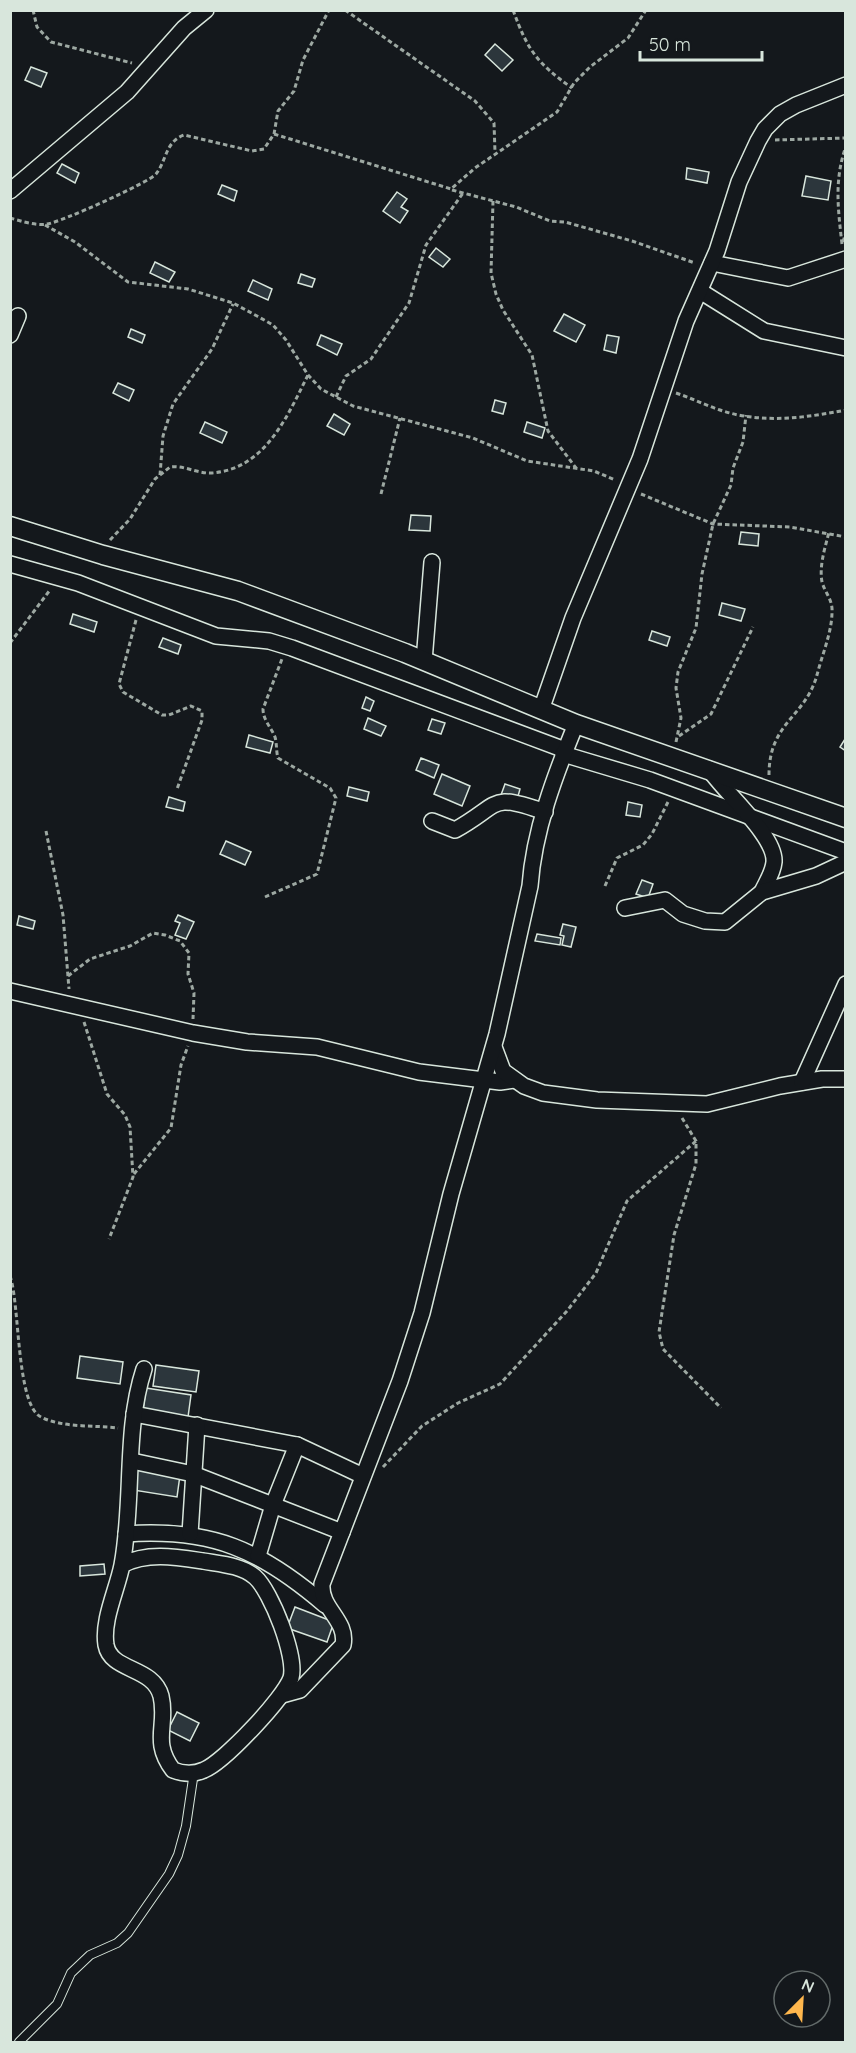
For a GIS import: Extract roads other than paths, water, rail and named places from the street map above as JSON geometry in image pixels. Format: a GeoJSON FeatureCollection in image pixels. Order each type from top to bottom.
{"type":"FeatureCollection","features":[{"type":"Feature","properties":{"kind":"street"},"geometry":{"type":"LineString","coordinates":[[10,191],[127,92],[184,28],[206,10]]}},
{"type":"Feature","properties":{"kind":"street"},"geometry":{"type":"LineString","coordinates":[[541,710],[577,608],[628,489],[686,321],[710,266],[739,182],[758,141],[765,129],[780,114],[796,105],[846,85]]}},
{"type":"Feature","properties":{"kind":"street"},"geometry":{"type":"LineString","coordinates":[[710,266],[788,278],[844,251]]}},
{"type":"Feature","properties":{"kind":"street"},"geometry":{"type":"LineString","coordinates":[[700,291],[764,332],[846,348]]}},
{"type":"Feature","properties":{"kind":"street"},"geometry":{"type":"LineString","coordinates":[[10,335],[18,316]]}},
{"type":"Feature","properties":{"kind":"street"},"geometry":{"type":"LineString","coordinates":[[10,526],[103,555],[238,591],[424,661],[576,724],[846,818]]}},
{"type":"Feature","properties":{"kind":"street"},"geometry":{"type":"LineString","coordinates":[[424,661],[432,562]]}},
{"type":"Feature","properties":{"kind":"street"},"geometry":{"type":"LineString","coordinates":[[10,564],[60,577],[216,636],[286,646],[564,752],[672,788],[846,852]]}},
{"type":"Feature","properties":{"kind":"street"},"geometry":{"type":"LineString","coordinates":[[325,1605],[321,1596],[322,1584],[400,1381],[422,1313],[483,1080],[494,1047],[545,812],[564,752],[576,724]]}},
{"type":"Feature","properties":{"kind":"street"},"geometry":{"type":"LineString","coordinates":[[709,769],[725,792],[750,818],[773,849],[774,862],[762,892]]}},
{"type":"Feature","properties":{"kind":"street"},"geometry":{"type":"LineString","coordinates":[[432,821],[455,830],[493,803],[508,801],[545,812]]}},
{"type":"Feature","properties":{"kind":"street"},"geometry":{"type":"LineString","coordinates":[[625,908],[664,900],[683,914],[718,923],[725,922],[762,892],[816,876],[846,862]]}},
{"type":"Feature","properties":{"kind":"street"},"geometry":{"type":"LineString","coordinates":[[802,1082],[846,984]]}},
{"type":"Feature","properties":{"kind":"street"},"geometry":{"type":"LineString","coordinates":[[10,991],[75,1008],[192,1033],[247,1042],[317,1047],[419,1072],[483,1080],[514,1080]]}},
{"type":"Feature","properties":{"kind":"street"},"geometry":{"type":"LineString","coordinates":[[494,1047],[503,1071],[514,1080],[543,1093],[563,1096],[669,1104],[707,1104],[802,1082],[846,1079]]}},
{"type":"Feature","properties":{"kind":"street"},"geometry":{"type":"LineString","coordinates":[[122,1565],[143,1558],[185,1558],[235,1567],[253,1576],[266,1588],[292,1656],[291,1676],[282,1695],[228,1753],[204,1770],[181,1773],[172,1770],[161,1752],[162,1698],[158,1687],[149,1676],[121,1664],[109,1655],[106,1636],[122,1565],[134,1413],[144,1369]]}},
{"type":"Feature","properties":{"kind":"street"},"geometry":{"type":"LineString","coordinates":[[134,1413],[297,1445],[364,1474]]}},
{"type":"Feature","properties":{"kind":"street"},"geometry":{"type":"LineString","coordinates":[[190,1534],[197,1425]]}},
{"type":"Feature","properties":{"kind":"street"},"geometry":{"type":"LineString","coordinates":[[258,1556],[273,1505],[297,1445]]}},
{"type":"Feature","properties":{"kind":"street"},"geometry":{"type":"LineString","coordinates":[[132,1461],[193,1474],[342,1532]]}},
{"type":"Feature","properties":{"kind":"street"},"geometry":{"type":"LineString","coordinates":[[126,1534],[190,1534],[258,1556],[282,1570],[325,1605],[343,1628],[343,1645],[300,1690],[282,1695]]}},
{"type":"Feature","properties":{"kind":"lane"},"geometry":{"type":"LineString","coordinates":[[19,2043],[57,2004],[71,1973],[90,1955],[117,1943],[128,1933],[169,1874],[178,1855],[186,1826],[194,1772]]}}]}
